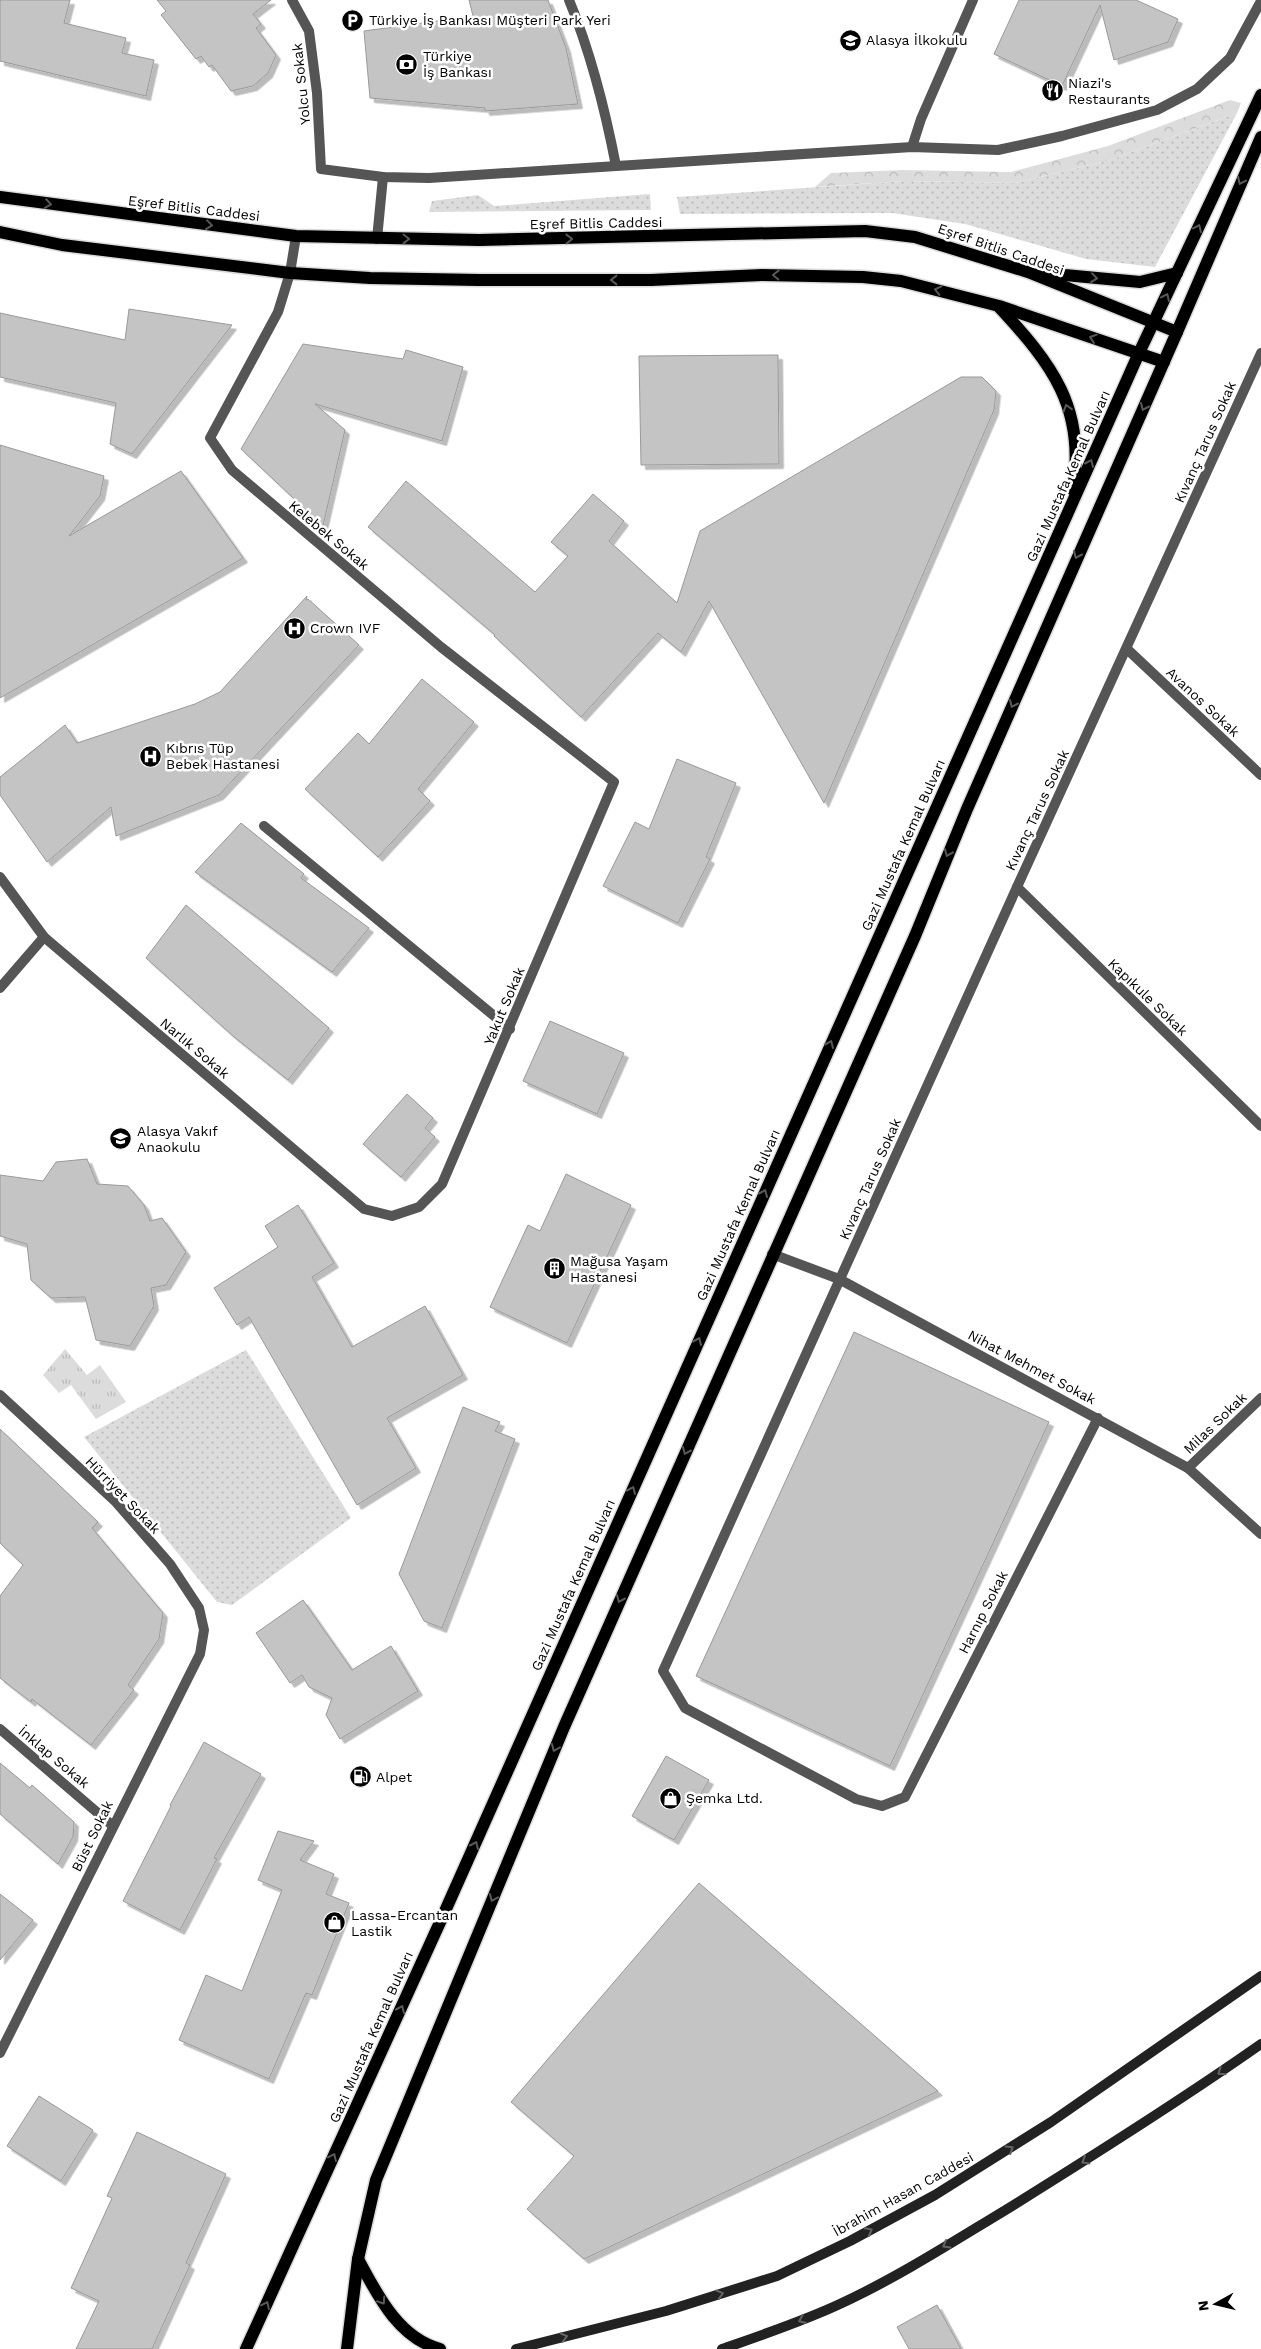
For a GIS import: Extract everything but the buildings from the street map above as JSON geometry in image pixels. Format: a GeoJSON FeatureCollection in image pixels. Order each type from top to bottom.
{"type":"FeatureCollection","features":[{"type":"Feature","properties":{"kind":"main road","name":"Gazi Mustafa Kemal Bulvarı"},"geometry":{"type":"LineString","coordinates":[[246,2349],[446,1909],[1139,353],[1261,95]]}},
{"type":"Feature","properties":{"kind":"main road"},"geometry":{"type":"LineString","coordinates":[[347,2349],[358,2259],[376,2180],[454,1990],[568,1718],[772,1254],[915,936],[974,791],[1164,362],[1261,136]]}},
{"type":"Feature","properties":{"kind":"main road","name":"Eşref Bitlis Caddesi"},"geometry":{"type":"LineString","coordinates":[[0,196],[296,236],[377,239],[646,238],[865,231],[915,236],[1028,272],[1177,332]]}},
{"type":"Feature","properties":{"kind":"main road"},"geometry":{"type":"LineString","coordinates":[[0,232],[62,245],[290,273],[478,280],[651,280],[762,275],[862,278],[900,282],[999,306],[1164,362]]}},
{"type":"Feature","properties":{"kind":"main road"},"geometry":{"type":"LineString","coordinates":[[1028,272],[1140,282],[1177,272]]}},
{"type":"Feature","properties":{"kind":"main road"},"geometry":{"type":"LineString","coordinates":[[999,306],[1037,348],[1060,385],[1074,429],[1076,471],[1070,508]]}},
{"type":"Feature","properties":{"kind":"main road","name":"İbrahim Hasan Caddesi"},"geometry":{"type":"LineString","coordinates":[[516,2349],[666,2311],[777,2276],[850,2241],[936,2195],[1051,2122],[1261,1976]]}},
{"type":"Feature","properties":{"kind":"main road"},"geometry":{"type":"LineString","coordinates":[[722,2349],[843,2303],[944,2247],[1104,2149],[1261,2044]]}},
{"type":"Feature","properties":{"kind":"main road"},"geometry":{"type":"LineString","coordinates":[[358,2259],[382,2302],[401,2326],[428,2346],[440,2349]]}},
{"type":"Feature","properties":{"kind":"street","name":"Yolcu Sokak"},"geometry":{"type":"LineString","coordinates":[[292,0],[310,31],[318,102],[321,169],[383,176]]}},
{"type":"Feature","properties":{"kind":"street"},"geometry":{"type":"LineString","coordinates":[[569,0],[586,43],[606,116],[616,166]]}},
{"type":"Feature","properties":{"kind":"street"},"geometry":{"type":"LineString","coordinates":[[912,148],[922,119],[973,0]]}},
{"type":"Feature","properties":{"kind":"street"},"geometry":{"type":"LineString","coordinates":[[377,239],[383,176],[429,178],[498,175],[912,148],[998,150],[1062,136],[1157,110],[1197,89],[1230,58],[1261,1]]}},
{"type":"Feature","properties":{"kind":"street","name":"Kelebek Sokak"},"geometry":{"type":"LineString","coordinates":[[296,236],[290,273],[278,312],[210,438],[219,453],[239,476],[434,641],[614,782]]}},
{"type":"Feature","properties":{"kind":"street","name":"Kıvanç Tarus Sokak"},"geometry":{"type":"LineString","coordinates":[[882,1806],[856,1799],[685,1708],[663,1671],[839,1279],[1261,353]]}},
{"type":"Feature","properties":{"kind":"street","name":"Avanos Sokak"},"geometry":{"type":"LineString","coordinates":[[1127,649],[1261,775]]}},
{"type":"Feature","properties":{"kind":"street","name":"Yakut Sokak"},"geometry":{"type":"LineString","coordinates":[[392,1216],[419,1206],[442,1184],[510,1029],[614,782]]}},
{"type":"Feature","properties":{"kind":"street"},"geometry":{"type":"LineString","coordinates":[[264,826],[510,1029]]}},
{"type":"Feature","properties":{"kind":"street","name":"Narlık Sokak"},"geometry":{"type":"LineString","coordinates":[[0,877],[44,938],[364,1209],[392,1216]]}},
{"type":"Feature","properties":{"kind":"street","name":"Kapıkule Sokak"},"geometry":{"type":"LineString","coordinates":[[1017,887],[1261,1126]]}},
{"type":"Feature","properties":{"kind":"street"},"geometry":{"type":"LineString","coordinates":[[0,988],[44,938]]}},
{"type":"Feature","properties":{"kind":"street","name":"Nihat Mehmet Sokak"},"geometry":{"type":"LineString","coordinates":[[772,1254],[839,1279],[1188,1468],[1261,1534]]}},
{"type":"Feature","properties":{"kind":"street","name":"Hürriyet Sokak"},"geometry":{"type":"LineString","coordinates":[[0,1395],[115,1502],[170,1564],[199,1608],[204,1630]]}},
{"type":"Feature","properties":{"kind":"street","name":"Milas Sokak"},"geometry":{"type":"LineString","coordinates":[[1188,1468],[1261,1398]]}},
{"type":"Feature","properties":{"kind":"street","name":"Harnıp Sokak"},"geometry":{"type":"LineString","coordinates":[[882,1806],[905,1797],[1098,1418]]}},
{"type":"Feature","properties":{"kind":"street","name":"Büst Sokak"},"geometry":{"type":"LineString","coordinates":[[0,2052],[200,1654],[204,1630]]}},
{"type":"Feature","properties":{"kind":"street","name":"İnklap Sokak"},"geometry":{"type":"LineString","coordinates":[[0,1729],[113,1826]]}},
{"type":"Feature","properties":{"kind":"green space"},"geometry":{"type":"Polygon","coordinates":[[[1230,100],[1241,103],[1237,113],[1110,160],[1016,183],[905,181],[815,187],[831,173],[902,170],[1011,172],[1108,146],[1230,100]]]}},
{"type":"Feature","properties":{"kind":"green space"},"geometry":{"type":"Polygon","coordinates":[[[1237,113],[1155,267],[1086,259],[965,224],[892,213],[680,214],[677,197],[905,181],[1016,183],[1110,160],[1237,113]]]}},
{"type":"Feature","properties":{"kind":"green space"},"geometry":{"type":"Polygon","coordinates":[[[650,194],[651,210],[429,212],[432,201],[478,195],[494,206],[650,194]]]}},
{"type":"Feature","properties":{"kind":"green space"},"geometry":{"type":"Polygon","coordinates":[[[65,1349],[87,1375],[100,1365],[126,1402],[96,1419],[71,1385],[59,1393],[43,1375],[65,1349]]]}},
{"type":"Feature","properties":{"kind":"green space"},"geometry":{"type":"Polygon","coordinates":[[[246,1350],[351,1518],[232,1605],[217,1602],[84,1437],[246,1350]]]}},
{"type":"Feature","properties":{"kind":"place","name":"Türkiye İş Bankası Müşteri Park Yeri"},"geometry":{"type":"Point","coordinates":[353,20]}},
{"type":"Feature","properties":{"kind":"place","name":"Alasya İlkokulu"},"geometry":{"type":"Point","coordinates":[850,40]}},
{"type":"Feature","properties":{"kind":"place","name":"Türkiye İş Bankası"},"geometry":{"type":"Point","coordinates":[407,64]}},
{"type":"Feature","properties":{"kind":"place","name":"Niazi's Restaurants"},"geometry":{"type":"Point","coordinates":[1052,91]}},
{"type":"Feature","properties":{"kind":"place","name":"Crown IVF"},"geometry":{"type":"Point","coordinates":[294,628]}},
{"type":"Feature","properties":{"kind":"place","name":"Kıbrıs Tüp Bebek Hastanesi"},"geometry":{"type":"Point","coordinates":[150,756]}},
{"type":"Feature","properties":{"kind":"place","name":"Alasya Vakıf Anaokulu"},"geometry":{"type":"Point","coordinates":[121,1139]}},
{"type":"Feature","properties":{"kind":"place","name":"Mağusa Yaşam Hastanesi"},"geometry":{"type":"Point","coordinates":[554,1269]}},
{"type":"Feature","properties":{"kind":"place","name":"Alpet"},"geometry":{"type":"Point","coordinates":[360,1777]}},
{"type":"Feature","properties":{"kind":"place","name":"Şemka Ltd."},"geometry":{"type":"Point","coordinates":[670,1798]}},
{"type":"Feature","properties":{"kind":"place","name":"Lassa-Ercantan Lastik"},"geometry":{"type":"Point","coordinates":[335,1923]}}]}
